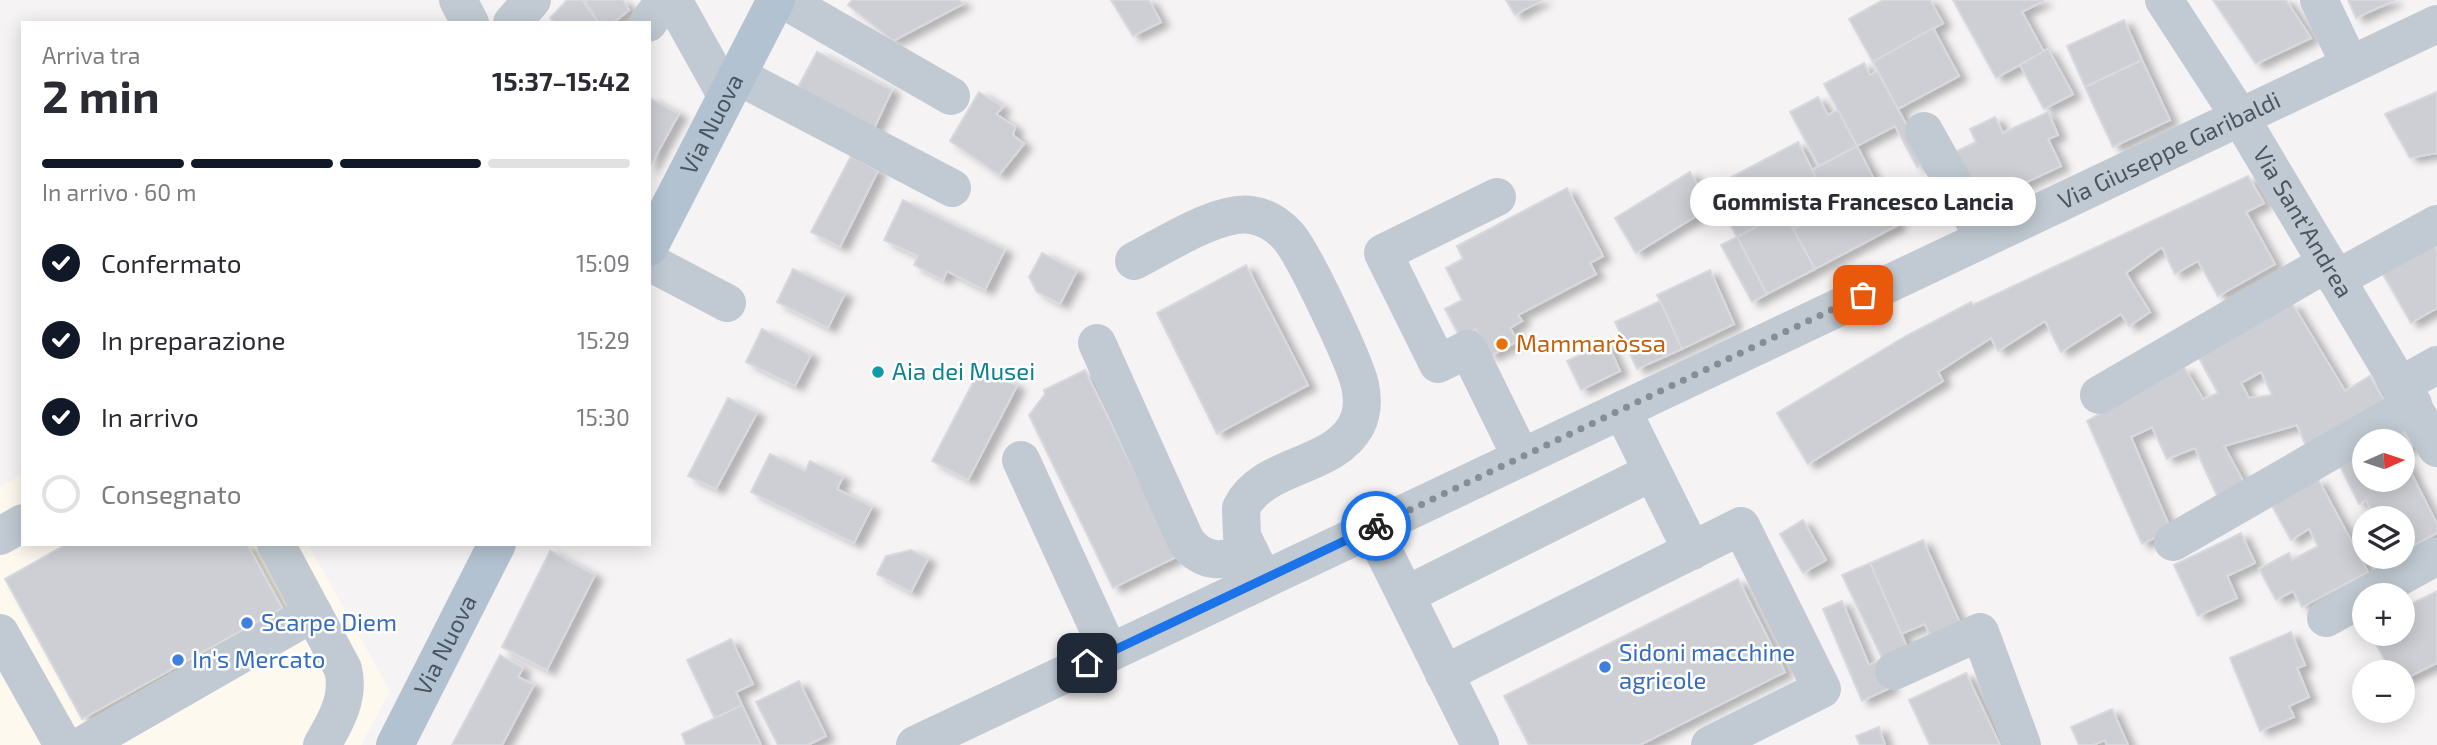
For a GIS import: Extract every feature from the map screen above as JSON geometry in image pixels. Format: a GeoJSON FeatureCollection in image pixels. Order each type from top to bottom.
{"type":"FeatureCollection","features":[{"type":"Feature","properties":{"kind":"main road","name":"Via Nuova"},"geometry":{"type":"LineString","coordinates":[[651,243],[776,0]]}},
{"type":"Feature","properties":{"kind":"main road","name":"Via Nuova"},"geometry":{"type":"LineString","coordinates":[[395,745],[497,546]]}},
{"type":"Feature","properties":{"kind":"street"},"geometry":{"type":"LineString","coordinates":[[458,0],[469,21]]}},
{"type":"Feature","properties":{"kind":"street"},"geometry":{"type":"LineString","coordinates":[[514,21],[532,0]]}},
{"type":"Feature","properties":{"kind":"street"},"geometry":{"type":"LineString","coordinates":[[649,21],[665,0]]}},
{"type":"Feature","properties":{"kind":"street"},"geometry":{"type":"LineString","coordinates":[[673,0],[731,85],[952,188]]}},
{"type":"Feature","properties":{"kind":"street"},"geometry":{"type":"LineString","coordinates":[[784,0],[951,96]]}},
{"type":"Feature","properties":{"kind":"street","name":"Via Sant'Andrea"},"geometry":{"type":"LineString","coordinates":[[2164,0],[2240,117],[2437,448]]}},
{"type":"Feature","properties":{"kind":"street"},"geometry":{"type":"LineString","coordinates":[[2319,0],[2350,65]]}},
{"type":"Feature","properties":{"kind":"street","name":"Via Giuseppe Garibaldi"},"geometry":{"type":"LineString","coordinates":[[915,745],[959,736],[1257,566],[1372,528],[2437,24]]}},
{"type":"Feature","properties":{"kind":"street"},"geometry":{"type":"LineString","coordinates":[[1924,131],[1983,238]]}},
{"type":"Feature","properties":{"kind":"street"},"geometry":{"type":"LineString","coordinates":[[1497,197],[1383,253],[1438,365],[1468,349],[1521,457]]}},
{"type":"Feature","properties":{"kind":"street"},"geometry":{"type":"LineString","coordinates":[[1134,261],[1223,218],[1241,214],[1261,217],[1280,229],[1296,248],[1354,367],[1362,400],[1361,414],[1346,439],[1260,484],[1245,499],[1241,508],[1240,528],[1257,566]]}},
{"type":"Feature","properties":{"kind":"street"},"geometry":{"type":"LineString","coordinates":[[2099,395],[2332,271],[2437,224]]}},
{"type":"Feature","properties":{"kind":"street"},"geometry":{"type":"LineString","coordinates":[[651,263],[727,303]]}},
{"type":"Feature","properties":{"kind":"street"},"geometry":{"type":"LineString","coordinates":[[1097,343],[1186,541],[1203,558],[1257,566]]}},
{"type":"Feature","properties":{"kind":"street"},"geometry":{"type":"LineString","coordinates":[[2173,542],[2407,394],[2437,365]]}},
{"type":"Feature","properties":{"kind":"street"},"geometry":{"type":"LineString","coordinates":[[1622,410],[1692,551]]}},
{"type":"Feature","properties":{"kind":"street"},"geometry":{"type":"LineString","coordinates":[[1021,460],[1109,652]]}},
{"type":"Feature","properties":{"kind":"street"},"geometry":{"type":"LineString","coordinates":[[1406,595],[1652,472]]}},
{"type":"Feature","properties":{"kind":"street"},"geometry":{"type":"LineString","coordinates":[[0,536],[21,524]]}},
{"type":"Feature","properties":{"kind":"street"},"geometry":{"type":"LineString","coordinates":[[1444,674],[1741,526],[1822,689],[1710,745]]}},
{"type":"Feature","properties":{"kind":"street"},"geometry":{"type":"LineString","coordinates":[[1372,528],[1480,745]]}},
{"type":"Feature","properties":{"kind":"street"},"geometry":{"type":"LineString","coordinates":[[277,546],[343,669],[346,681],[336,720],[322,745]]}},
{"type":"Feature","properties":{"kind":"street"},"geometry":{"type":"LineString","coordinates":[[2389,583],[2437,556]]}},
{"type":"Feature","properties":{"kind":"street"},"geometry":{"type":"LineString","coordinates":[[2326,618],[2352,604]]}},
{"type":"Feature","properties":{"kind":"street"},"geometry":{"type":"LineString","coordinates":[[83,745],[313,612]]}},
{"type":"Feature","properties":{"kind":"street"},"geometry":{"type":"LineString","coordinates":[[1894,671],[1980,632],[2022,745]]}},
{"type":"Feature","properties":{"kind":"street"},"geometry":{"type":"LineString","coordinates":[[0,633],[63,745]]}},
{"type":"Feature","properties":{"kind":"shaded area"},"geometry":{"type":"Polygon","coordinates":[[[21,475],[21,546],[309,546],[390,691],[361,745],[0,745],[0,487],[21,475]]]}},
{"type":"Feature","properties":{"kind":"building"},"geometry":{"type":"Polygon","coordinates":[[[567,0],[582,0],[597,21],[553,21],[550,18],[567,0]]]}},
{"type":"Feature","properties":{"kind":"building"},"geometry":{"type":"Polygon","coordinates":[[[584,0],[623,0],[629,10],[615,21],[598,21],[584,0]]]}},
{"type":"Feature","properties":{"kind":"building"},"geometry":{"type":"Polygon","coordinates":[[[852,0],[959,0],[963,4],[893,41],[848,5],[852,0]]]}},
{"type":"Feature","properties":{"kind":"building"},"geometry":{"type":"Polygon","coordinates":[[[1111,0],[1149,0],[1161,22],[1133,36],[1111,0]]]}},
{"type":"Feature","properties":{"kind":"building"},"geometry":{"type":"Polygon","coordinates":[[[1506,0],[1542,0],[1515,15],[1506,0]]]}},
{"type":"Feature","properties":{"kind":"building"},"geometry":{"type":"Polygon","coordinates":[[[1883,0],[1930,0],[1943,23],[1873,62],[1849,19],[1883,0]]]}},
{"type":"Feature","properties":{"kind":"building"},"geometry":{"type":"Polygon","coordinates":[[[1953,0],[2044,0],[2022,12],[2044,52],[1996,78],[1953,0]]]}},
{"type":"Feature","properties":{"kind":"building"},"geometry":{"type":"Polygon","coordinates":[[[2213,0],[2286,0],[2311,38],[2256,64],[2213,0]]]}},
{"type":"Feature","properties":{"kind":"building"},"geometry":{"type":"Polygon","coordinates":[[[2348,0],[2395,0],[2356,18],[2348,0]]]}},
{"type":"Feature","properties":{"kind":"building"},"geometry":{"type":"Polygon","coordinates":[[[2124,20],[2142,60],[2085,87],[2067,46],[2124,20]]]}},
{"type":"Feature","properties":{"kind":"building"},"geometry":{"type":"Polygon","coordinates":[[[1933,28],[1959,76],[1898,109],[1873,62],[1933,28]]]}},
{"type":"Feature","properties":{"kind":"building"},"geometry":{"type":"Polygon","coordinates":[[[2048,49],[2073,94],[2044,109],[2020,65],[2048,49]]]}},
{"type":"Feature","properties":{"kind":"building"},"geometry":{"type":"Polygon","coordinates":[[[817,52],[892,90],[870,137],[793,96],[817,52]]]}},
{"type":"Feature","properties":{"kind":"building"},"geometry":{"type":"Polygon","coordinates":[[[2142,60],[2170,120],[2113,147],[2085,87],[2142,60]]]}},
{"type":"Feature","properties":{"kind":"building"},"geometry":{"type":"Polygon","coordinates":[[[1864,63],[1870,75],[1877,71],[1927,162],[1917,167],[1895,126],[1857,146],[1824,84],[1864,63]]]}},
{"type":"Feature","properties":{"kind":"building"},"geometry":{"type":"Polygon","coordinates":[[[979,92],[1003,107],[996,114],[1015,127],[1013,135],[1024,144],[999,175],[950,141],[979,92]]]}},
{"type":"Feature","properties":{"kind":"building"},"geometry":{"type":"Polygon","coordinates":[[[2437,92],[2437,153],[2410,158],[2385,114],[2437,92]]]}},
{"type":"Feature","properties":{"kind":"building"},"geometry":{"type":"Polygon","coordinates":[[[1818,97],[1828,115],[1838,110],[1857,146],[1819,166],[1790,112],[1818,97]]]}},
{"type":"Feature","properties":{"kind":"building"},"geometry":{"type":"Polygon","coordinates":[[[651,99],[679,114],[651,164],[651,99]]]}},
{"type":"Feature","properties":{"kind":"building"},"geometry":{"type":"Polygon","coordinates":[[[2048,112],[2058,135],[2048,139],[2061,166],[1975,206],[1951,154],[1976,142],[1970,129],[1995,117],[2003,133],[2048,112]]]}},
{"type":"Feature","properties":{"kind":"building"},"geometry":{"type":"Polygon","coordinates":[[[1798,142],[1832,208],[1793,229],[1784,212],[1737,237],[1711,188],[1798,142]]]}},
{"type":"Feature","properties":{"kind":"building"},"geometry":{"type":"Polygon","coordinates":[[[1857,146],[1878,187],[1833,210],[1812,170],[1857,146]]]}},
{"type":"Feature","properties":{"kind":"building"},"geometry":{"type":"Polygon","coordinates":[[[851,156],[878,171],[840,247],[811,232],[851,156]]]}},
{"type":"Feature","properties":{"kind":"building"},"geometry":{"type":"Polygon","coordinates":[[[1690,172],[1711,207],[1636,253],[1615,218],[1690,172]]]}},
{"type":"Feature","properties":{"kind":"building"},"geometry":{"type":"Polygon","coordinates":[[[2248,176],[2264,203],[2246,212],[2275,264],[2218,296],[2198,261],[2175,274],[2162,247],[2126,273],[2150,312],[2129,326],[2121,314],[2061,352],[2045,321],[1998,351],[1991,338],[1938,372],[1943,381],[1808,464],[1777,413],[1906,336],[1971,302],[1973,305],[2248,176]]]}},
{"type":"Feature","properties":{"kind":"building"},"geometry":{"type":"Polygon","coordinates":[[[1878,187],[1898,225],[1815,269],[1793,229],[1878,187]]]}},
{"type":"Feature","properties":{"kind":"building"},"geometry":{"type":"Polygon","coordinates":[[[1567,188],[1603,256],[1590,263],[1596,274],[1518,315],[1522,321],[1510,328],[1518,341],[1490,356],[1476,329],[1460,337],[1445,309],[1462,300],[1446,268],[1463,259],[1457,246],[1567,188]]]}},
{"type":"Feature","properties":{"kind":"building"},"geometry":{"type":"Polygon","coordinates":[[[903,200],[1005,250],[985,290],[947,271],[943,280],[914,265],[918,256],[884,240],[903,200]]]}},
{"type":"Feature","properties":{"kind":"building"},"geometry":{"type":"Polygon","coordinates":[[[1784,212],[1815,269],[1767,294],[1737,237],[1784,212]]]}},
{"type":"Feature","properties":{"kind":"building"},"geometry":{"type":"Polygon","coordinates":[[[1737,237],[1767,294],[1752,302],[1721,245],[1737,237]]]}},
{"type":"Feature","properties":{"kind":"building"},"geometry":{"type":"Polygon","coordinates":[[[2431,240],[2437,251],[2437,308],[2411,323],[2380,269],[2431,240]]]}},
{"type":"Feature","properties":{"kind":"building"},"geometry":{"type":"Polygon","coordinates":[[[1042,253],[1077,271],[1060,304],[1037,292],[1029,277],[1042,253]]]}},
{"type":"Feature","properties":{"kind":"building"},"geometry":{"type":"Polygon","coordinates":[[[1246,265],[1308,385],[1217,434],[1157,313],[1246,265]]]}},
{"type":"Feature","properties":{"kind":"building"},"geometry":{"type":"Polygon","coordinates":[[[793,269],[845,294],[828,328],[777,302],[793,269]]]}},
{"type":"Feature","properties":{"kind":"building"},"geometry":{"type":"Polygon","coordinates":[[[1710,270],[1734,324],[1682,349],[1657,295],[1710,270]]]}},
{"type":"Feature","properties":{"kind":"building"},"geometry":{"type":"Polygon","coordinates":[[[1660,301],[1682,349],[1637,369],[1615,322],[1660,301]]]}},
{"type":"Feature","properties":{"kind":"building"},"geometry":{"type":"Polygon","coordinates":[[[2292,303],[2345,391],[2370,376],[2386,404],[2308,451],[2297,425],[2224,446],[2247,488],[2220,502],[2195,448],[2167,459],[2152,427],[2131,437],[2171,530],[2142,544],[2087,421],[2184,367],[2203,399],[2218,393],[2199,358],[2292,303]],[[2261,372],[2241,383],[2249,398],[2272,395],[2261,372]]]}},
{"type":"Feature","properties":{"kind":"building"},"geometry":{"type":"Polygon","coordinates":[[[762,329],[811,355],[795,386],[746,362],[762,329]]]}},
{"type":"Feature","properties":{"kind":"building"},"geometry":{"type":"Polygon","coordinates":[[[1607,342],[1620,371],[1581,390],[1567,361],[1607,342]]]}},
{"type":"Feature","properties":{"kind":"building","name":"Aia dei Musei"},"geometry":{"type":"Polygon","coordinates":[[[981,367],[1017,386],[968,480],[932,461],[981,367]]]}},
{"type":"Feature","properties":{"kind":"building"},"geometry":{"type":"Polygon","coordinates":[[[1085,370],[1176,557],[1113,588],[1029,415],[1045,394],[1044,390],[1085,370]]]}},
{"type":"Feature","properties":{"kind":"building"},"geometry":{"type":"Polygon","coordinates":[[[728,398],[757,413],[716,489],[688,476],[728,398]]]}},
{"type":"Feature","properties":{"kind":"building"},"geometry":{"type":"Polygon","coordinates":[[[770,454],[805,471],[810,461],[843,477],[837,489],[872,507],[854,543],[751,492],[770,454]]]}},
{"type":"Feature","properties":{"kind":"building"},"geometry":{"type":"Polygon","coordinates":[[[2352,454],[2352,490],[2338,462],[2352,454]]]}},
{"type":"Feature","properties":{"kind":"building"},"geometry":{"type":"Polygon","coordinates":[[[2318,479],[2352,542],[2352,569],[2366,569],[2368,572],[2302,607],[2293,591],[2276,600],[2259,569],[2289,553],[2292,560],[2318,546],[2309,529],[2291,540],[2271,504],[2318,479]]]}},
{"type":"Feature","properties":{"kind":"building"},"geometry":{"type":"Polygon","coordinates":[[[2415,481],[2437,524],[2437,533],[2415,545],[2415,506],[2369,506],[2366,500],[2359,504],[2353,492],[2415,492],[2415,481]]]}},
{"type":"Feature","properties":{"kind":"building"},"geometry":{"type":"Polygon","coordinates":[[[1803,520],[1826,560],[1803,573],[1780,534],[1803,520]]]}},
{"type":"Feature","properties":{"kind":"building"},"geometry":{"type":"Polygon","coordinates":[[[2241,533],[2255,563],[2227,576],[2237,598],[2198,616],[2174,565],[2241,533]]]}},
{"type":"Feature","properties":{"kind":"building"},"geometry":{"type":"Polygon","coordinates":[[[1923,540],[1960,623],[1930,636],[1925,624],[1901,634],[1870,563],[1923,540]]]}},
{"type":"Feature","properties":{"kind":"building"},"geometry":{"type":"Polygon","coordinates":[[[63,546],[248,546],[282,608],[82,719],[5,579],[63,546]]]}},
{"type":"Feature","properties":{"kind":"building"},"geometry":{"type":"Polygon","coordinates":[[[911,550],[928,559],[911,592],[877,574],[886,556],[911,550]]]}},
{"type":"Feature","properties":{"kind":"building"},"geometry":{"type":"Polygon","coordinates":[[[550,551],[595,575],[547,670],[502,647],[550,551]]]}},
{"type":"Feature","properties":{"kind":"building"},"geometry":{"type":"Polygon","coordinates":[[[1870,563],[1907,647],[1882,658],[1842,575],[1870,563]]]}},
{"type":"Feature","properties":{"kind":"building"},"geometry":{"type":"Polygon","coordinates":[[[1738,579],[1785,672],[1640,745],[1529,745],[1504,696],[1738,579]]]}},
{"type":"Feature","properties":{"kind":"building"},"geometry":{"type":"Polygon","coordinates":[[[2437,591],[2437,663],[2415,674],[2415,660],[2385,660],[2377,646],[2415,646],[2415,602],[2437,591]]]}},
{"type":"Feature","properties":{"kind":"building"},"geometry":{"type":"Polygon","coordinates":[[[1842,601],[1869,665],[1878,661],[1890,688],[1862,701],[1823,609],[1842,601]]]}},
{"type":"Feature","properties":{"kind":"building"},"geometry":{"type":"Polygon","coordinates":[[[2291,632],[2305,665],[2297,668],[2309,697],[2289,706],[2294,717],[2260,731],[2230,658],[2291,632]]]}},
{"type":"Feature","properties":{"kind":"building"},"geometry":{"type":"Polygon","coordinates":[[[731,639],[753,684],[736,692],[742,705],[715,719],[687,660],[731,639]]]}},
{"type":"Feature","properties":{"kind":"building"},"geometry":{"type":"Polygon","coordinates":[[[500,655],[523,668],[518,677],[534,685],[502,745],[452,745],[500,655]]]}},
{"type":"Feature","properties":{"kind":"building"},"geometry":{"type":"Polygon","coordinates":[[[1966,673],[2000,745],[1930,745],[1909,700],[1966,673]]]}},
{"type":"Feature","properties":{"kind":"building"},"geometry":{"type":"Polygon","coordinates":[[[799,681],[826,736],[808,745],[778,745],[756,702],[799,681]]]}},
{"type":"Feature","properties":{"kind":"building"},"geometry":{"type":"Polygon","coordinates":[[[742,705],[761,745],[686,745],[682,734],[742,705]]]}},
{"type":"Feature","properties":{"kind":"building"},"geometry":{"type":"Polygon","coordinates":[[[2112,709],[2128,745],[2107,745],[2105,740],[2093,745],[2079,745],[2071,727],[2112,709]]]}},
{"type":"Feature","properties":{"kind":"building"},"geometry":{"type":"Polygon","coordinates":[[[1879,727],[1885,745],[1860,745],[1856,736],[1879,727]]]}},
{"type":"Feature","properties":{"kind":"way so far"},"geometry":{"type":"LineString","coordinates":[[1376,526],[1863,295]]}},
{"type":"Feature","properties":{"kind":"place","name":"Gommista Francesco Lancia"},"geometry":{"type":"Point","coordinates":[1863,295]}},
{"type":"Feature","properties":{"kind":"place","name":"Mammaròssa"},"geometry":{"type":"Point","coordinates":[1502,344]}},
{"type":"Feature","properties":{"kind":"place","name":"Aia dei Musei"},"geometry":{"type":"Point","coordinates":[878,372]}},
{"type":"Feature","properties":{"kind":"place","name":"Scarpe Diem"},"geometry":{"type":"Point","coordinates":[247,623]}},
{"type":"Feature","properties":{"kind":"place","name":"In's Mercato"},"geometry":{"type":"Point","coordinates":[178,660]}},
{"type":"Feature","properties":{"kind":"place","name":"Sidoni macchine agricole"},"geometry":{"type":"Point","coordinates":[1605,667]}},
{"type":"Feature","properties":{"kind":"route"},"geometry":{"type":"LineString","coordinates":[[1087,663],[1376,526]]}}]}
